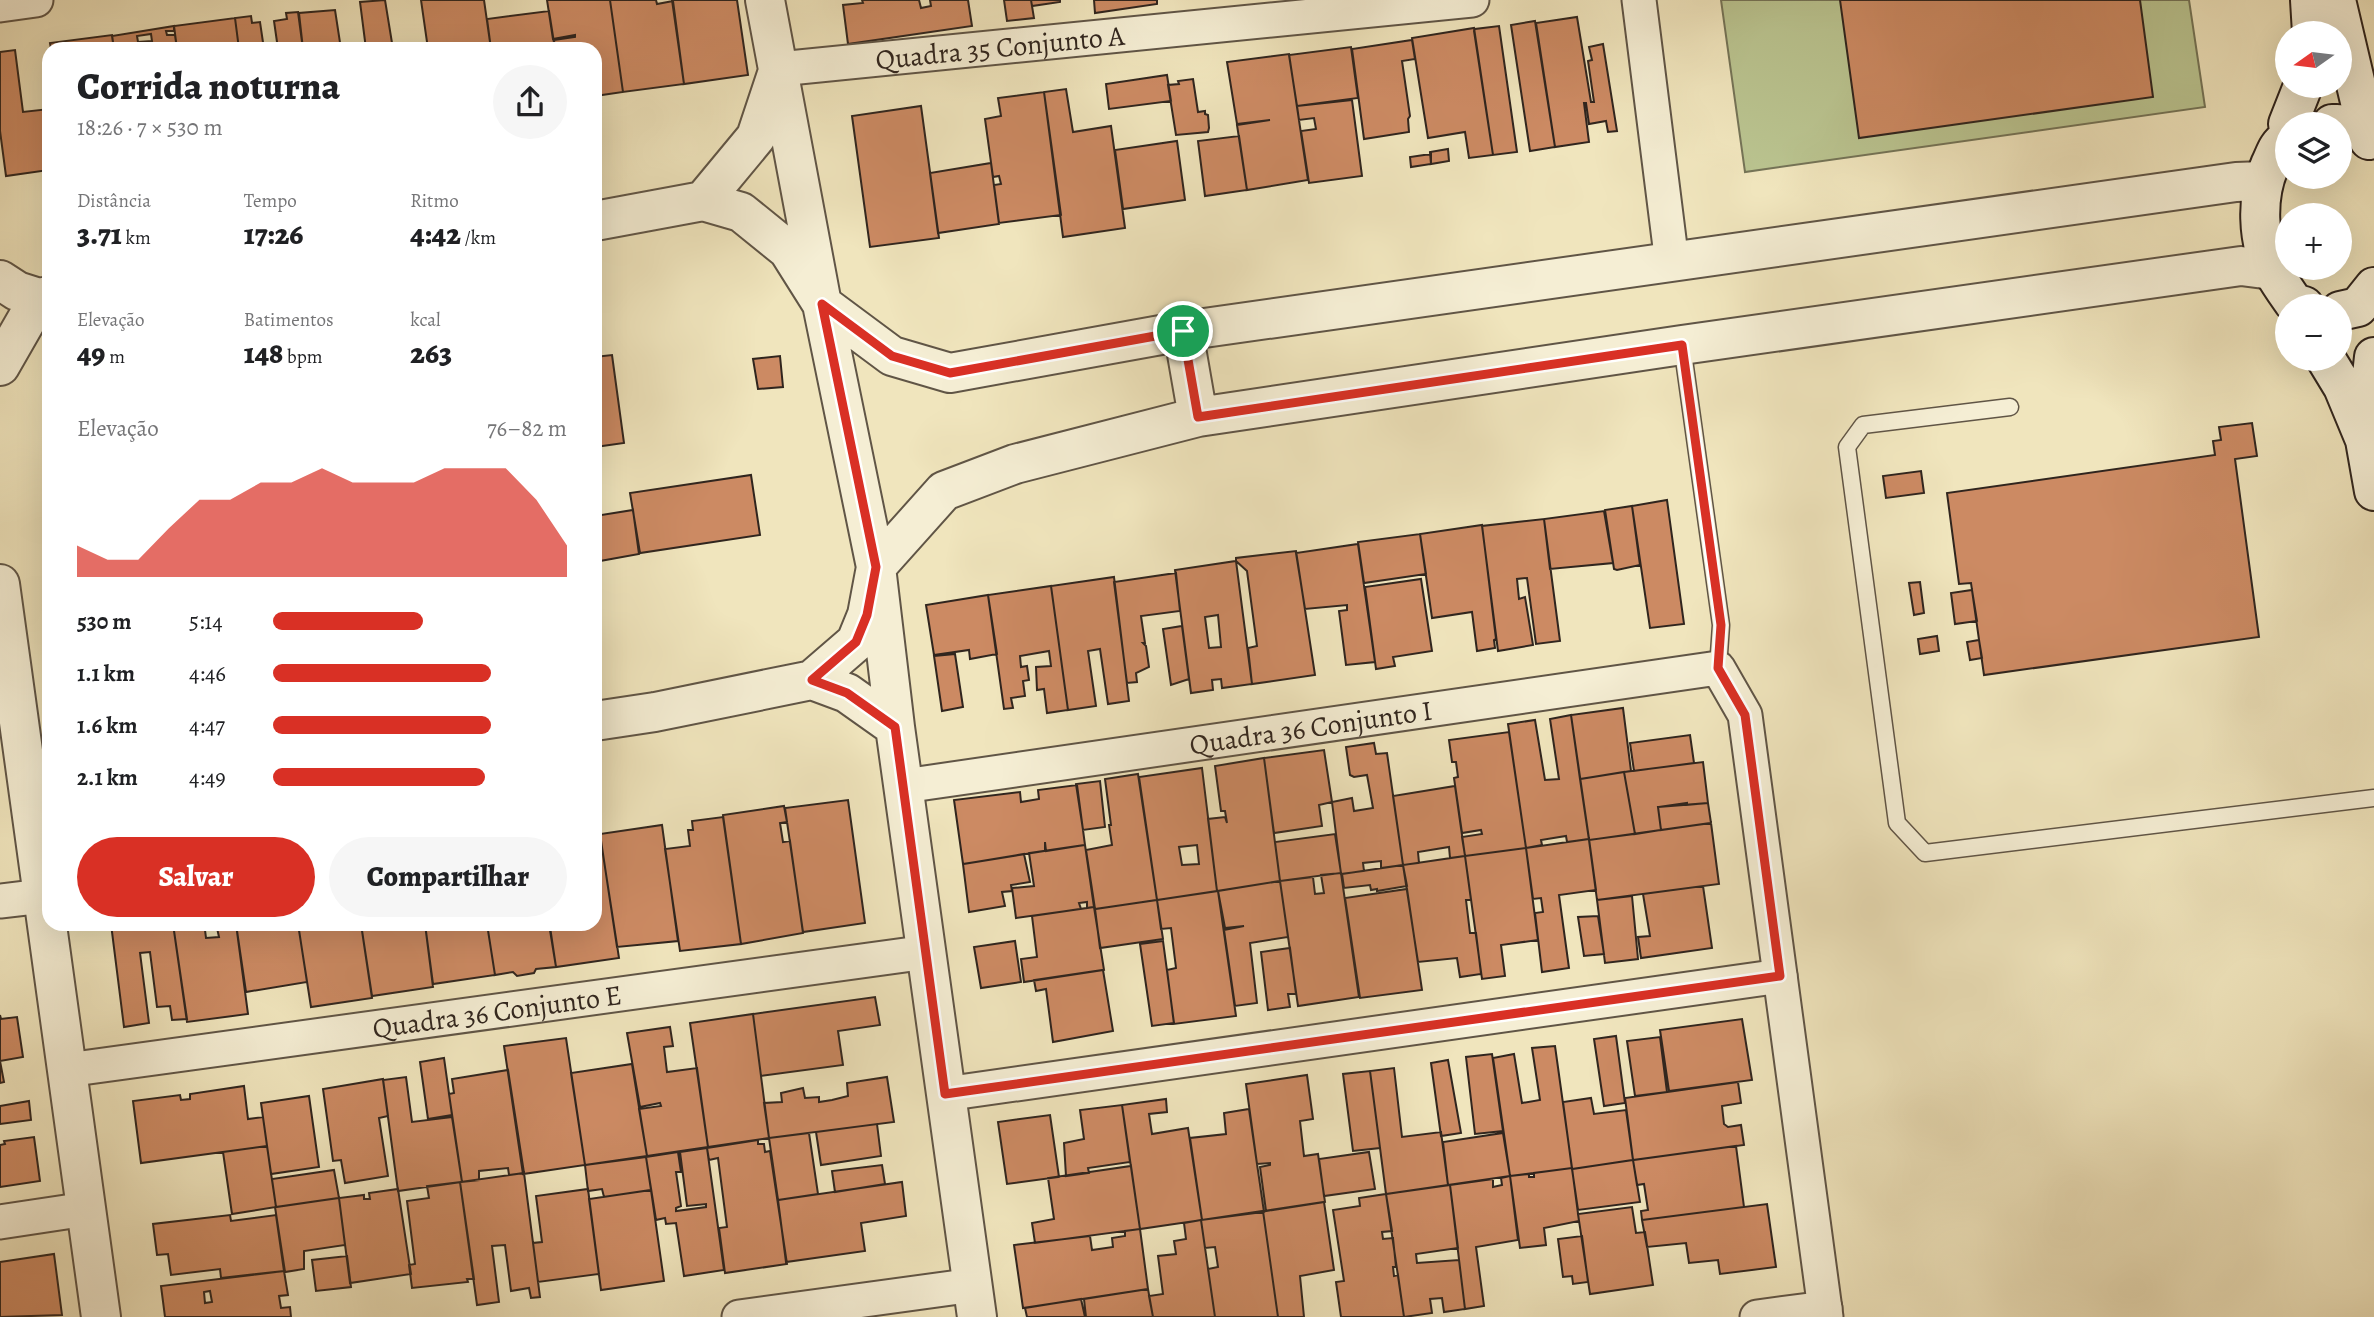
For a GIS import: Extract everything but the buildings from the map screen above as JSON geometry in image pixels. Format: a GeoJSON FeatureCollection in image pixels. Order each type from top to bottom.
{"type":"FeatureCollection","features":[{"type":"Feature","properties":{"kind":"street"},"geometry":{"type":"LineString","coordinates":[[0,5],[36,0]]}},
{"type":"Feature","properties":{"kind":"street"},"geometry":{"type":"LineString","coordinates":[[739,1317],[975,1301],[895,727],[876,567],[822,304],[765,0]]}},
{"type":"Feature","properties":{"kind":"street","name":"Quadra 35 Conjunto A"},"geometry":{"type":"LineString","coordinates":[[779,69],[1472,0]]}},
{"type":"Feature","properties":{"kind":"street"},"geometry":{"type":"LineString","coordinates":[[1639,0],[1672,263]]}},
{"type":"Feature","properties":{"kind":"street"},"geometry":{"type":"LineString","coordinates":[[2310,0],[2311,21]]}},
{"type":"Feature","properties":{"kind":"street"},"geometry":{"type":"LineString","coordinates":[[2336,0],[2348,112]]}},
{"type":"Feature","properties":{"kind":"street"},"geometry":{"type":"LineString","coordinates":[[703,201],[756,137],[779,69]]}},
{"type":"Feature","properties":{"kind":"street"},"geometry":{"type":"LineString","coordinates":[[2275,155],[2263,181],[2263,242],[2272,270],[2290,294]]}},
{"type":"Feature","properties":{"kind":"street"},"geometry":{"type":"LineString","coordinates":[[602,220],[703,201],[741,212],[788,250],[822,304],[892,356],[950,373],[1183,331],[2263,181]]}},
{"type":"Feature","properties":{"kind":"street"},"geometry":{"type":"LineString","coordinates":[[602,720],[812,680],[856,642],[867,615],[876,567],[944,491],[1015,464],[1198,417],[2241,266],[2272,270]]}},
{"type":"Feature","properties":{"kind":"street"},"geometry":{"type":"LineString","coordinates":[[0,280],[17,291],[42,297]]}},
{"type":"Feature","properties":{"kind":"street"},"geometry":{"type":"LineString","coordinates":[[2352,308],[2358,307],[2374,287]]}},
{"type":"Feature","properties":{"kind":"street"},"geometry":{"type":"LineString","coordinates":[[0,366],[42,300]]}},
{"type":"Feature","properties":{"kind":"street"},"geometry":{"type":"LineString","coordinates":[[1183,331],[1198,417]]}},
{"type":"Feature","properties":{"kind":"street"},"geometry":{"type":"LineString","coordinates":[[2365,440],[2374,357]]}},
{"type":"Feature","properties":{"kind":"street"},"geometry":{"type":"LineString","coordinates":[[2333,371],[2343,387],[2365,440],[2374,491]]}},
{"type":"Feature","properties":{"kind":"street"},"geometry":{"type":"LineString","coordinates":[[0,584],[8,690],[42,859]]}},
{"type":"Feature","properties":{"kind":"street"},"geometry":{"type":"LineString","coordinates":[[1718,668],[1745,715],[1825,1312],[1757,1317]]}},
{"type":"Feature","properties":{"kind":"street","name":"Quadra 36 Conjunto I"},"geometry":{"type":"LineString","coordinates":[[904,786],[1718,668]]}},
{"type":"Feature","properties":{"kind":"street"},"geometry":{"type":"LineString","coordinates":[[812,680],[847,693],[895,727]]}},
{"type":"Feature","properties":{"kind":"street"},"geometry":{"type":"LineString","coordinates":[[8,690],[42,723]]}},
{"type":"Feature","properties":{"kind":"street"},"geometry":{"type":"LineString","coordinates":[[0,901],[42,870]]}},
{"type":"Feature","properties":{"kind":"street"},"geometry":{"type":"LineString","coordinates":[[51,931],[101,1317]]}},
{"type":"Feature","properties":{"kind":"street","name":"Quadra 36 Conjunto E"},"geometry":{"type":"LineString","coordinates":[[67,1070],[927,952]]}},
{"type":"Feature","properties":{"kind":"street"},"geometry":{"type":"LineString","coordinates":[[945,1094],[1780,976]]}},
{"type":"Feature","properties":{"kind":"street"},"geometry":{"type":"LineString","coordinates":[[0,1222],[86,1209]]}},
{"type":"Feature","properties":{"kind":"lane"},"geometry":{"type":"LineString","coordinates":[[1682,345],[1721,625],[1718,668]]}},
{"type":"Feature","properties":{"kind":"lane"},"geometry":{"type":"LineString","coordinates":[[2010,407],[1863,425],[1847,447],[1897,823],[1925,853],[2374,798]]}},
{"type":"Feature","properties":{"kind":"green space"},"geometry":{"type":"Polygon","coordinates":[[[1721,0],[2189,0],[2205,107],[1745,172],[1721,0]]]}},
{"type":"Feature","properties":{"kind":"route"},"geometry":{"type":"LineString","coordinates":[[822,304],[892,356],[950,373],[1183,331],[1198,417],[1682,345],[1721,625],[1718,668],[1745,715],[1780,976],[945,1094],[895,727],[847,693],[812,680],[856,642],[867,615],[876,567],[822,304]]}}]}
